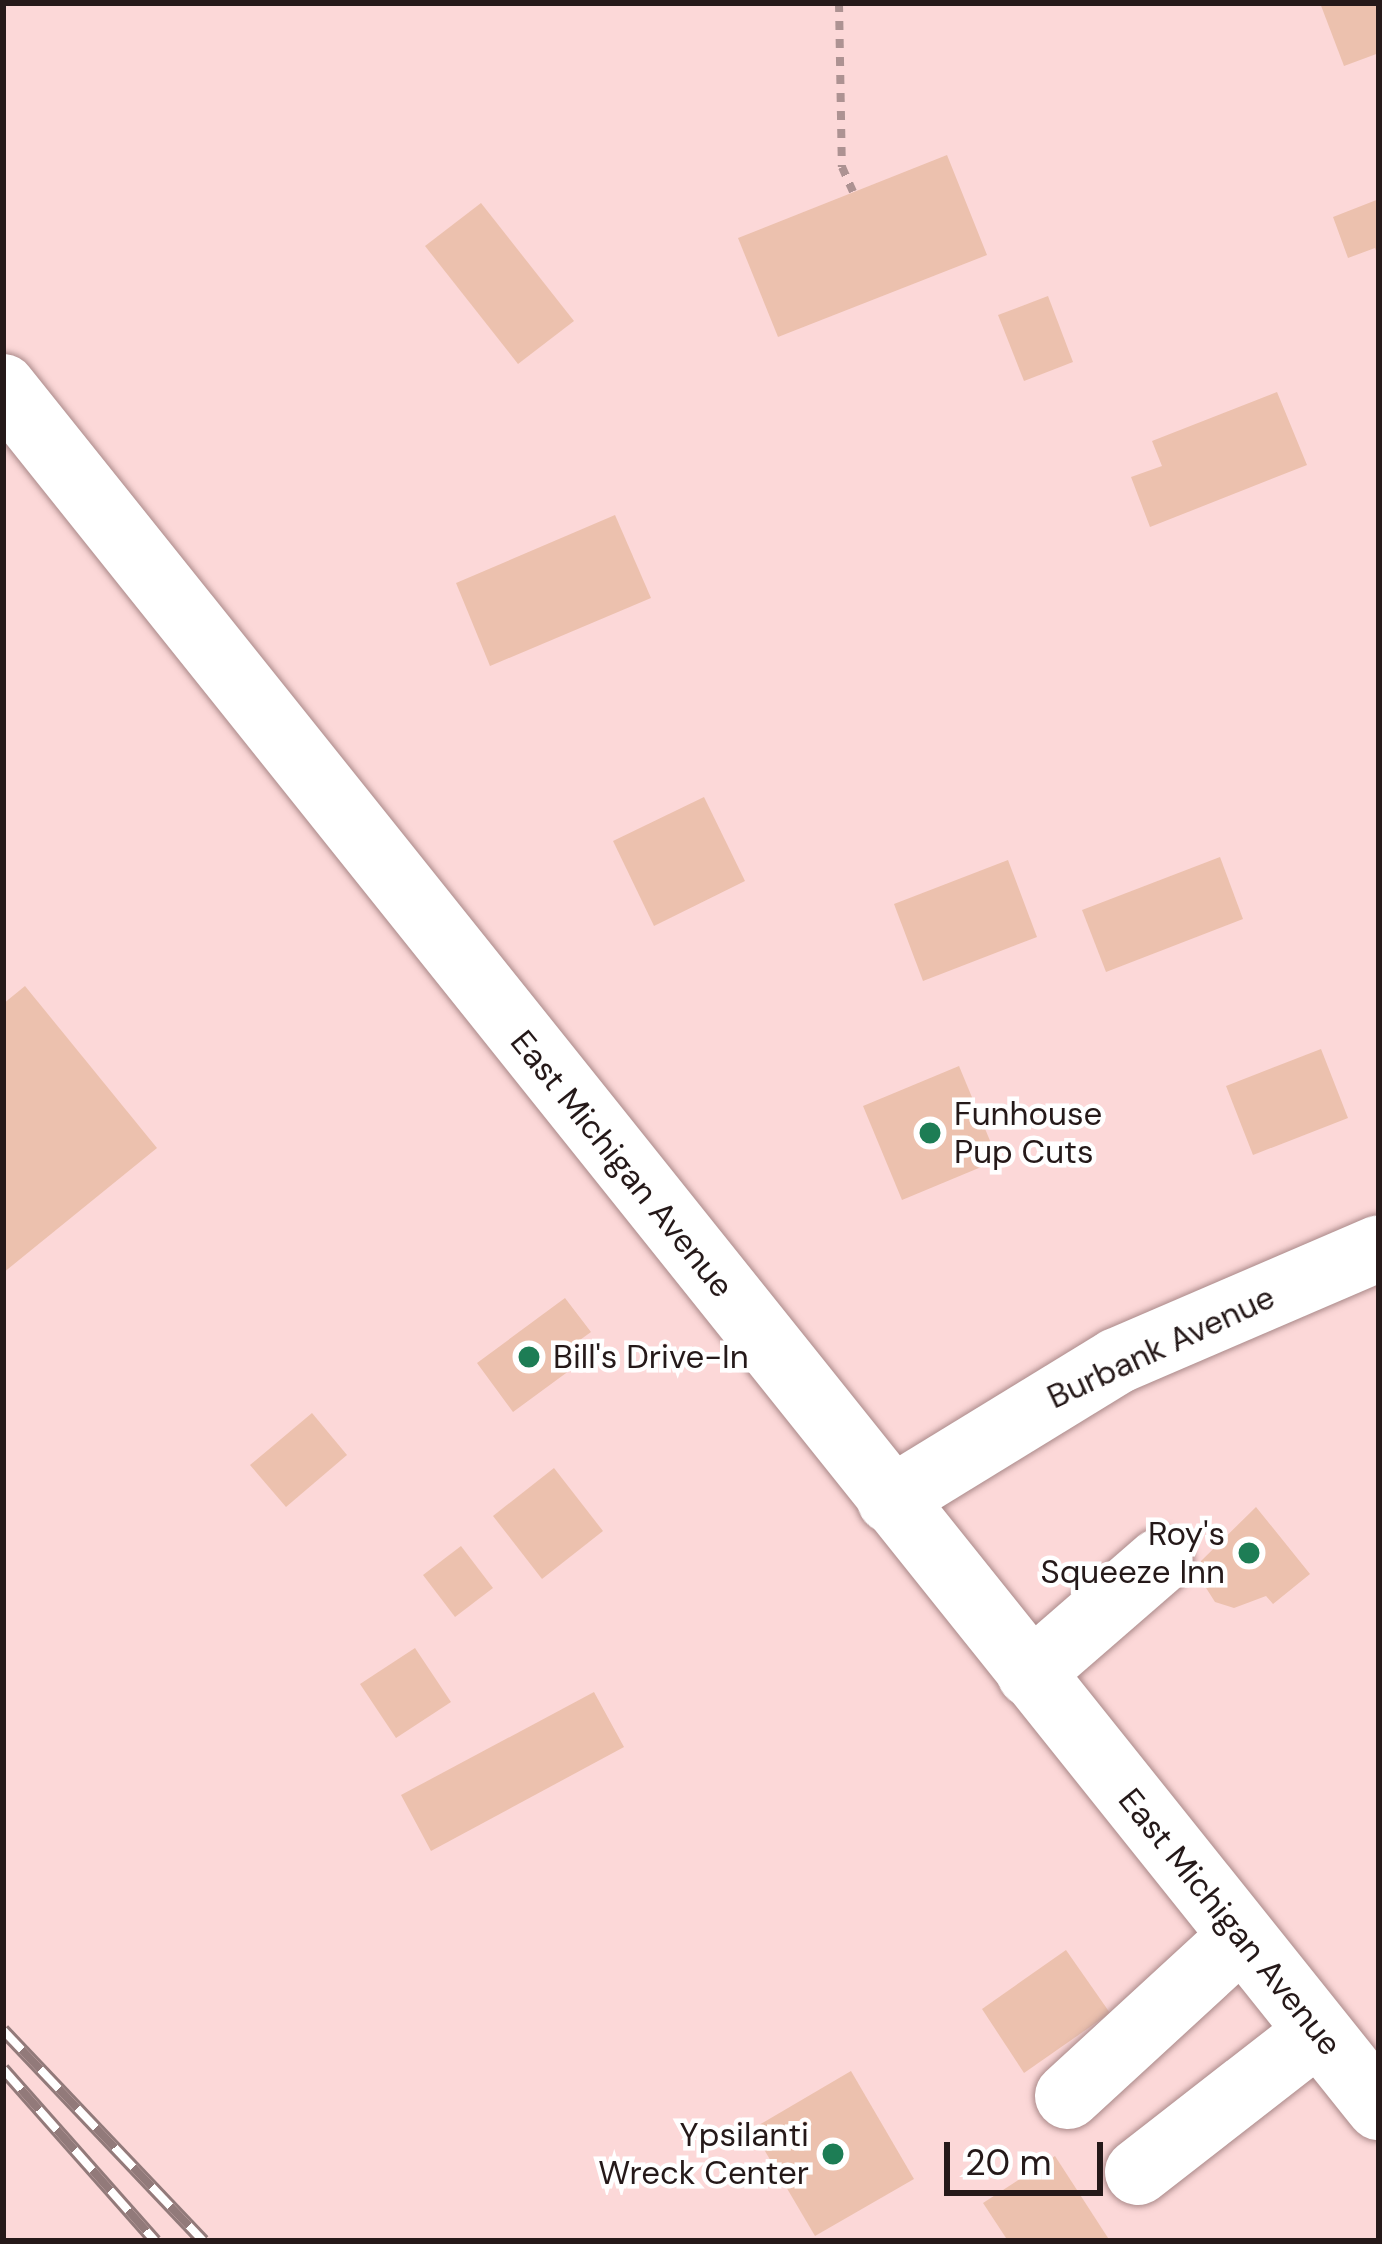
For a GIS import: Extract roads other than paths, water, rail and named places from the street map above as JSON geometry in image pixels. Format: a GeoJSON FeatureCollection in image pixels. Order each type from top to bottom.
{"type":"FeatureCollection","features":[{"type":"Feature","properties":{"kind":"main road","name":"East Michigan Avenue"},"geometry":{"type":"LineString","coordinates":[[3,386],[890,1500],[1318,2032],[1375,2094]]}},
{"type":"Feature","properties":{"kind":"main road","name":"Burbank Avenue"},"geometry":{"type":"LineString","coordinates":[[890,1500],[1117,1361],[1379,1248]]}},
{"type":"Feature","properties":{"kind":"main road"},"geometry":{"type":"LineString","coordinates":[[1030,1674],[1160,1561]]}},
{"type":"Feature","properties":{"kind":"main road"},"geometry":{"type":"LineString","coordinates":[[1068,2096],[1242,1936]]}},
{"type":"Feature","properties":{"kind":"main road"},"geometry":{"type":"LineString","coordinates":[[1138,2172],[1318,2032]]}},
{"type":"Feature","properties":{"kind":"railway"},"geometry":{"type":"LineString","coordinates":[[3,2030],[203,2241]]}},
{"type":"Feature","properties":{"kind":"railway"},"geometry":{"type":"LineString","coordinates":[[3,2069],[155,2241]]}},
{"type":"Feature","properties":{"kind":"place","name":"Funhouse Pup Cuts"},"geometry":{"type":"Point","coordinates":[930,1133]}},
{"type":"Feature","properties":{"kind":"place","name":"Bill's Drive-In"},"geometry":{"type":"Point","coordinates":[529,1357]}},
{"type":"Feature","properties":{"kind":"place","name":"Roy's Squeeze Inn"},"geometry":{"type":"Point","coordinates":[1249,1553]}},
{"type":"Feature","properties":{"kind":"place","name":"Ypsilanti Wreck Center"},"geometry":{"type":"Point","coordinates":[833,2154]}}]}
